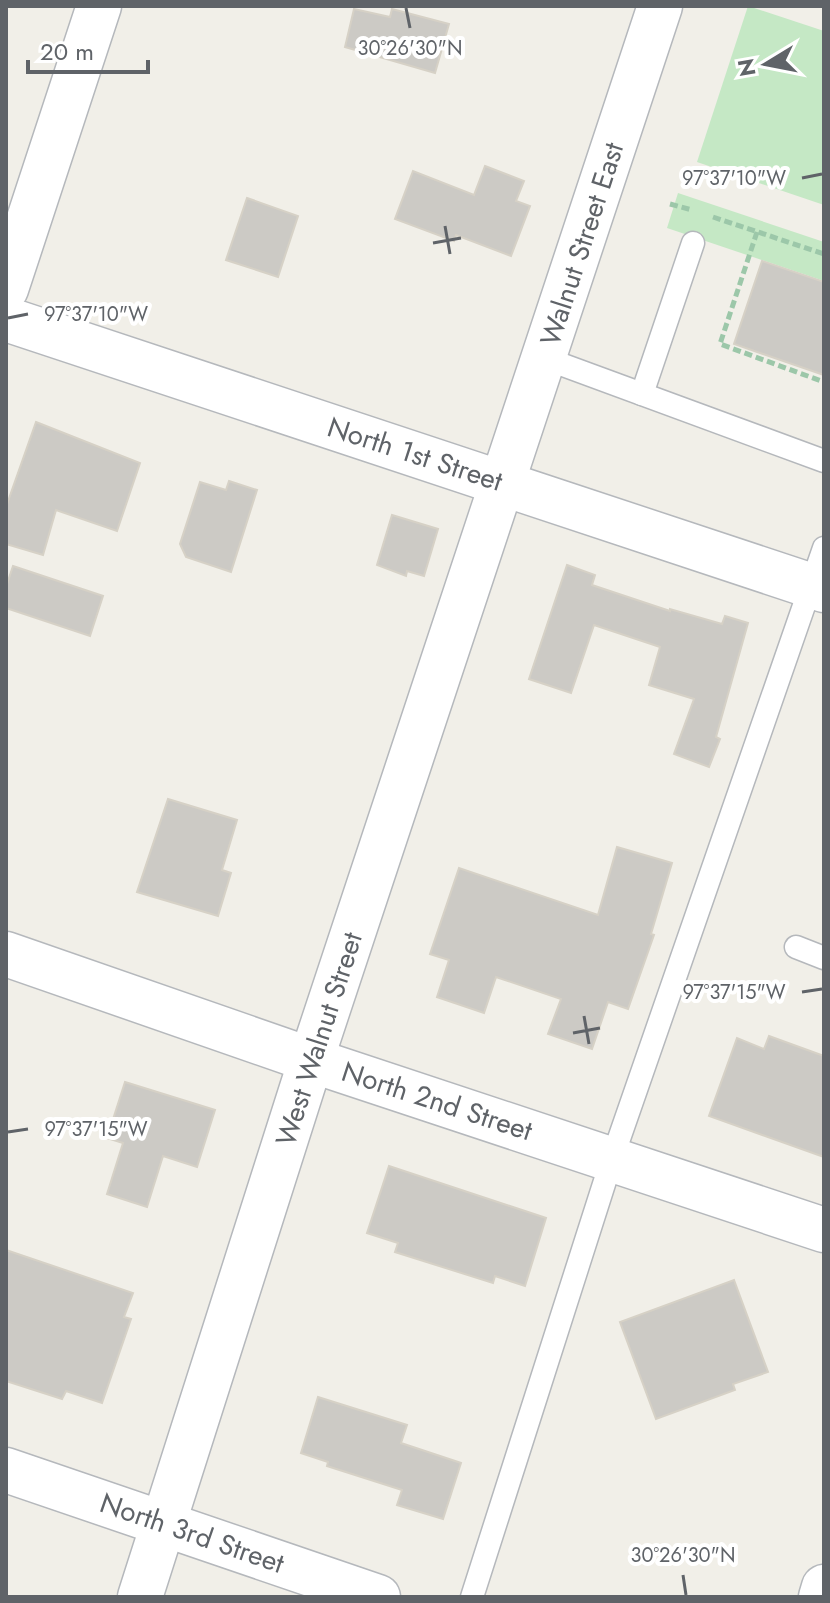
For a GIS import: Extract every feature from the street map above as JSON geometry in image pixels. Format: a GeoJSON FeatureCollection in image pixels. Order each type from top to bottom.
{"type":"FeatureCollection","features":[{"type":"Feature","properties":{"kind":"street"},"geometry":{"type":"LineString","coordinates":[[6,289],[99,6]]}},
{"type":"Feature","properties":{"kind":"street","name":"Walnut Street East"},"geometry":{"type":"LineString","coordinates":[[504,483],[660,6]]}},
{"type":"Feature","properties":{"kind":"street","name":"North 1st Street"},"geometry":{"type":"LineString","coordinates":[[6,319],[504,483],[819,575]]}},
{"type":"Feature","properties":{"kind":"street","name":"West Walnut Street"},"geometry":{"type":"LineString","coordinates":[[140,1597],[311,1060],[504,483]]}},
{"type":"Feature","properties":{"kind":"street","name":"North 2nd Street"},"geometry":{"type":"LineString","coordinates":[[6,954],[311,1060],[824,1230]]}},
{"type":"Feature","properties":{"kind":"street","name":"North 3rd Street"},"geometry":{"type":"LineString","coordinates":[[6,1470],[378,1597]]}},
{"type":"Feature","properties":{"kind":"street"},"geometry":{"type":"LineString","coordinates":[[821,1597],[824,1587]]}},
{"type":"Feature","properties":{"kind":"lane"},"geometry":{"type":"LineString","coordinates":[[642,394],[693,243]]}},
{"type":"Feature","properties":{"kind":"lane"},"geometry":{"type":"LineString","coordinates":[[544,358],[824,461]]}},
{"type":"Feature","properties":{"kind":"lane"},"geometry":{"type":"LineString","coordinates":[[472,1597],[612,1159],[819,575]]}},
{"type":"Feature","properties":{"kind":"lane"},"geometry":{"type":"LineString","coordinates":[[796,947],[824,958]]}},
{"type":"Feature","properties":{"kind":"path"},"geometry":{"type":"LineString","coordinates":[[670,204],[698,212]]}},
{"type":"Feature","properties":{"kind":"path"},"geometry":{"type":"LineString","coordinates":[[712,217],[824,254]]}},
{"type":"Feature","properties":{"kind":"path"},"geometry":{"type":"LineString","coordinates":[[757,232],[720,344],[824,382]]}},
{"type":"Feature","properties":{"kind":"green space"},"geometry":{"type":"Polygon","coordinates":[[[748,6],[824,31],[824,205],[697,162],[748,6]]]}},
{"type":"Feature","properties":{"kind":"green space"},"geometry":{"type":"Polygon","coordinates":[[[678,193],[824,242],[824,281],[667,228],[678,193]]]}},
{"type":"Feature","properties":{"kind":"building"},"geometry":{"type":"Polygon","coordinates":[[[354,9],[390,17],[392,9],[449,24],[435,73],[345,47],[354,9]]]}},
{"type":"Feature","properties":{"kind":"building"},"geometry":{"type":"Polygon","coordinates":[[[485,166],[524,181],[516,201],[530,206],[511,256],[456,235],[454,241],[395,219],[413,171],[474,195],[485,166]]]}},
{"type":"Feature","properties":{"kind":"building"},"geometry":{"type":"Polygon","coordinates":[[[247,198],[298,216],[278,277],[226,260],[247,198]]]}},
{"type":"Feature","properties":{"kind":"building"},"geometry":{"type":"Polygon","coordinates":[[[762,261],[824,282],[824,375],[734,344],[762,261]]]}},
{"type":"Feature","properties":{"kind":"building"},"geometry":{"type":"Polygon","coordinates":[[[36,422],[140,463],[117,531],[56,510],[43,555],[6,544],[6,507],[36,422]]]}},
{"type":"Feature","properties":{"kind":"building"},"geometry":{"type":"Polygon","coordinates":[[[229,481],[257,490],[231,572],[186,557],[180,544],[200,482],[226,490],[229,481]]]}},
{"type":"Feature","properties":{"kind":"building"},"geometry":{"type":"Polygon","coordinates":[[[392,515],[438,529],[424,576],[407,571],[406,576],[377,565],[392,515]]]}},
{"type":"Feature","properties":{"kind":"building"},"geometry":{"type":"Polygon","coordinates":[[[567,565],[595,575],[592,585],[670,611],[722,624],[725,616],[748,623],[716,737],[720,739],[709,767],[674,754],[694,699],[649,685],[660,647],[594,625],[571,693],[529,679],[567,565]]]}},
{"type":"Feature","properties":{"kind":"building"},"geometry":{"type":"Polygon","coordinates":[[[13,566],[103,596],[90,636],[6,608],[6,587],[13,566]]]}},
{"type":"Feature","properties":{"kind":"building"},"geometry":{"type":"Polygon","coordinates":[[[168,799],[237,820],[222,870],[231,873],[218,916],[137,892],[168,799]]]}},
{"type":"Feature","properties":{"kind":"building"},"geometry":{"type":"Polygon","coordinates":[[[617,847],[672,863],[651,934],[654,935],[628,1009],[608,1002],[592,1049],[548,1034],[561,999],[496,977],[484,1013],[437,997],[449,960],[430,954],[459,868],[598,915],[617,847]]]}},
{"type":"Feature","properties":{"kind":"building"},"geometry":{"type":"Polygon","coordinates":[[[769,1036],[824,1056],[824,1157],[709,1116],[737,1038],[764,1049],[769,1036]]]}},
{"type":"Feature","properties":{"kind":"building"},"geometry":{"type":"Polygon","coordinates":[[[125,1082],[215,1110],[197,1167],[163,1156],[147,1207],[107,1194],[123,1143],[107,1138],[125,1082]]]}},
{"type":"Feature","properties":{"kind":"building"},"geometry":{"type":"Polygon","coordinates":[[[389,1166],[546,1218],[525,1286],[495,1276],[493,1283],[395,1252],[398,1243],[367,1233],[389,1166]]]}},
{"type":"Feature","properties":{"kind":"building"},"geometry":{"type":"Polygon","coordinates":[[[6,1250],[133,1293],[124,1317],[131,1319],[102,1403],[66,1391],[62,1399],[6,1381],[6,1250]]]}},
{"type":"Feature","properties":{"kind":"building"},"geometry":{"type":"Polygon","coordinates":[[[734,1280],[768,1372],[733,1384],[735,1390],[656,1419],[620,1322],[734,1280]]]}},
{"type":"Feature","properties":{"kind":"building"},"geometry":{"type":"Polygon","coordinates":[[[318,1397],[407,1425],[401,1443],[461,1463],[443,1519],[397,1505],[402,1490],[327,1466],[328,1462],[301,1453],[318,1397]]]}}]}
